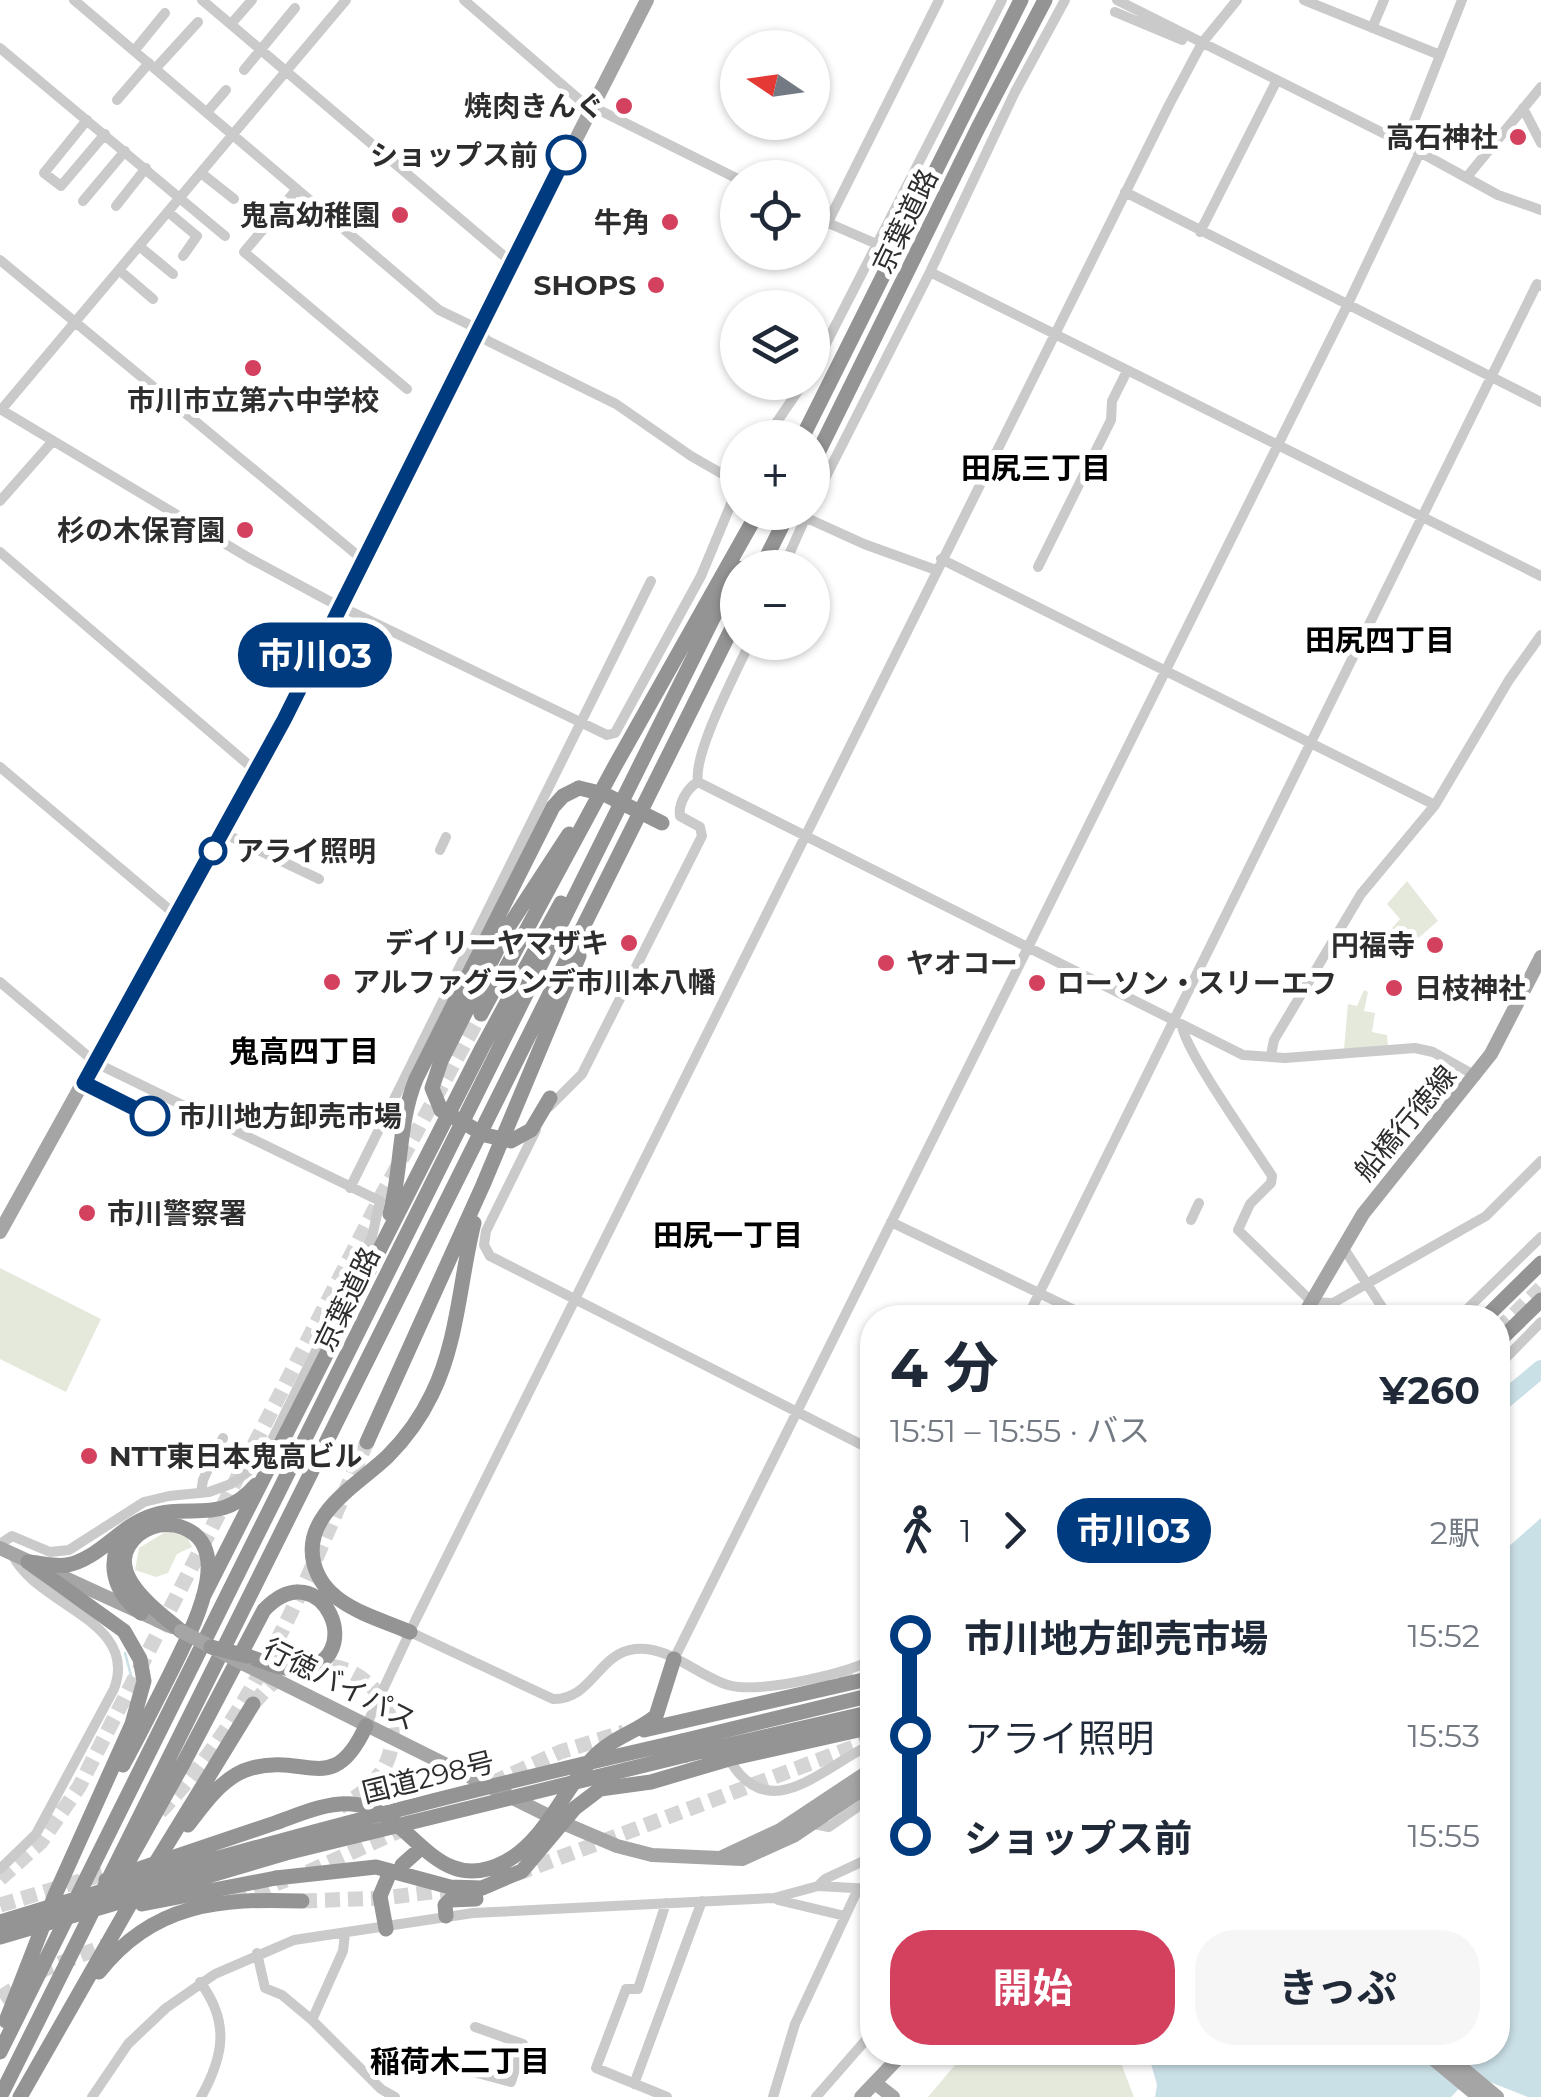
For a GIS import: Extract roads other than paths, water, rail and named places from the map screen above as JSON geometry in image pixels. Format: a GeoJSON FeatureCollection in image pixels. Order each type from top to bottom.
{"type":"FeatureCollection","features":[{"type":"Feature","properties":{"kind":"highway","name":"京葉道路"},"geometry":{"type":"LineString","coordinates":[[811,420],[1021,0]]}},
{"type":"Feature","properties":{"kind":"highway","name":"京葉道路"},"geometry":{"type":"LineString","coordinates":[[830,428],[978,128],[1046,0]]}},
{"type":"Feature","properties":{"kind":"highway"},"geometry":{"type":"LineString","coordinates":[[481,1014],[616,764],[751,530]]}},
{"type":"Feature","properties":{"kind":"highway","name":"京葉道路"},"geometry":{"type":"LineString","coordinates":[[0,2052],[720,604]]}},
{"type":"Feature","properties":{"kind":"highway","name":"京葉道路"},"geometry":{"type":"LineString","coordinates":[[0,2097],[720,652]]}},
{"type":"Feature","properties":{"kind":"highway"},"geometry":{"type":"LineString","coordinates":[[550,1098],[534,1127],[512,1141],[485,1135],[441,1110],[433,1096],[436,1075],[509,926],[616,764]]}},
{"type":"Feature","properties":{"kind":"highway"},"geometry":{"type":"LineString","coordinates":[[91,1815],[147,1720],[204,1597],[384,1238],[530,958],[633,780]]}},
{"type":"Feature","properties":{"kind":"highway"},"geometry":{"type":"LineString","coordinates":[[384,1238],[397,1186],[404,1118],[416,1079],[553,807],[579,788],[604,794],[662,824]]}},
{"type":"Feature","properties":{"kind":"highway"},"geometry":{"type":"LineString","coordinates":[[368,1442],[483,1185],[634,824]]}},
{"type":"Feature","properties":{"kind":"highway"},"geometry":{"type":"LineString","coordinates":[[410,1632],[352,1608],[335,1596],[317,1574],[312,1546],[317,1527],[328,1510],[396,1447],[432,1394],[450,1342],[483,1185]]}},
{"type":"Feature","properties":{"kind":"highway"},"geometry":{"type":"LineString","coordinates":[[1498,1305],[1541,1264]]}},
{"type":"Feature","properties":{"kind":"highway"},"geometry":{"type":"LineString","coordinates":[[1510,1330],[1541,1300]]}},
{"type":"Feature","properties":{"kind":"highway"},"geometry":{"type":"LineString","coordinates":[[28,1562],[76,1562],[132,1525],[158,1514],[209,1513],[238,1502],[258,1482],[280,1448]]}},
{"type":"Feature","properties":{"kind":"highway"},"geometry":{"type":"LineString","coordinates":[[181,1632],[136,1592],[128,1578],[126,1558],[135,1538],[162,1524],[193,1534],[203,1546],[208,1563],[204,1597]]}},
{"type":"Feature","properties":{"kind":"highway"},"geometry":{"type":"LineString","coordinates":[[132,1525],[118,1543],[114,1576],[125,1601],[141,1613]]}},
{"type":"Feature","properties":{"kind":"highway"},"geometry":{"type":"LineString","coordinates":[[0,2037],[55,1895],[138,1708],[144,1682],[140,1659],[130,1639],[116,1624],[28,1562]]}},
{"type":"Feature","properties":{"kind":"highway"},"geometry":{"type":"LineString","coordinates":[[64,1968],[151,1823],[264,1610],[279,1597],[299,1592],[320,1600],[332,1614],[336,1627],[328,1654],[316,1664],[293,1670],[245,1660],[211,1647]]}},
{"type":"Feature","properties":{"kind":"highway"},"geometry":{"type":"LineString","coordinates":[[446,1916],[445,1905],[450,1900],[494,1896],[518,1884],[534,1868],[556,1820],[594,1757],[616,1739],[652,1720],[674,1659]]}},
{"type":"Feature","properties":{"kind":"highway"},"geometry":{"type":"LineString","coordinates":[[616,1739],[860,1681]]}},
{"type":"Feature","properties":{"kind":"highway"},"geometry":{"type":"LineString","coordinates":[[664,1690],[679,1712],[711,1716]]}},
{"type":"Feature","properties":{"kind":"highway"},"geometry":{"type":"LineString","coordinates":[[664,1690],[678,1763],[665,1778]]}},
{"type":"Feature","properties":{"kind":"highway","name":"国道298号"},"geometry":{"type":"LineString","coordinates":[[0,1941],[304,1848],[860,1698]]}},
{"type":"Feature","properties":{"kind":"highway"},"geometry":{"type":"LineString","coordinates":[[20,2097],[161,1853],[253,1704]]}},
{"type":"Feature","properties":{"kind":"highway","name":"国道298号"},"geometry":{"type":"LineString","coordinates":[[0,1921],[220,1857],[478,1789],[860,1714]]}},
{"type":"Feature","properties":{"kind":"highway"},"geometry":{"type":"LineString","coordinates":[[161,1853],[234,1776],[265,1766],[313,1769],[338,1764],[354,1752],[366,1726]]}},
{"type":"Feature","properties":{"kind":"highway"},"geometry":{"type":"LineString","coordinates":[[0,1921],[74,1890],[332,1806],[356,1804],[386,1816],[448,1866],[486,1869],[522,1850],[600,1789],[665,1778],[729,1759],[860,1730]]}},
{"type":"Feature","properties":{"kind":"highway"},"geometry":{"type":"LineString","coordinates":[[0,1941],[98,1914],[276,1878],[376,1866],[450,1887],[473,1889],[512,1877],[545,1845]]}},
{"type":"Feature","properties":{"kind":"highway"},"geometry":{"type":"LineString","coordinates":[[402,1865],[421,1848]]}},
{"type":"Feature","properties":{"kind":"highway"},"geometry":{"type":"LineString","coordinates":[[386,1929],[380,1896],[388,1877]]}},
{"type":"Feature","properties":{"kind":"highway"},"geometry":{"type":"LineString","coordinates":[[53,2040],[110,1958],[128,1940],[156,1923],[219,1902],[302,1902]]}},
{"type":"Feature","properties":{"kind":"main road"},"geometry":{"type":"LineString","coordinates":[[0,1232],[256,772],[647,0]]}},
{"type":"Feature","properties":{"kind":"main road","name":"船橋行徳線"},"geometry":{"type":"LineString","coordinates":[[1310,1305],[1373,1200],[1476,1076],[1503,1034],[1541,956]]}},
{"type":"Feature","properties":{"kind":"main road"},"geometry":{"type":"LineString","coordinates":[[4,1549],[211,1647]]}},
{"type":"Feature","properties":{"kind":"main road","name":"行徳バイパス"},"geometry":{"type":"LineString","coordinates":[[245,1660],[366,1726],[556,1820],[616,1846],[652,1855],[742,1860],[759,1854],[814,1824],[860,1778]]}},
{"type":"Feature","properties":{"kind":"main road","name":"行徳バイパス"},"geometry":{"type":"LineString","coordinates":[[720,1858],[860,1789]]}},
{"type":"Feature","properties":{"kind":"main road"},"geometry":{"type":"LineString","coordinates":[[861,2097],[891,2065]]}},
{"type":"Feature","properties":{"kind":"main road"},"geometry":{"type":"LineString","coordinates":[[1441,2065],[1480,2097]]}},
{"type":"Feature","properties":{"kind":"main road"},"geometry":{"type":"LineString","coordinates":[[1459,2065],[1497,2097]]}},
{"type":"Feature","properties":{"kind":"main road"},"geometry":{"type":"LineString","coordinates":[[875,2082],[893,2097]]}},
{"type":"Feature","properties":{"kind":"street"},"geometry":{"type":"LineString","coordinates":[[74,0],[439,310],[470,325],[488,341],[616,404],[720,473]]}},
{"type":"Feature","properties":{"kind":"street"},"geometry":{"type":"LineString","coordinates":[[202,0],[513,260]]}},
{"type":"Feature","properties":{"kind":"street"},"geometry":{"type":"LineString","coordinates":[[231,24],[252,0]]}},
{"type":"Feature","properties":{"kind":"street"},"geometry":{"type":"LineString","coordinates":[[346,0],[1,410],[235,550],[339,607],[600,733],[616,734],[701,576],[720,530]]}},
{"type":"Feature","properties":{"kind":"street"},"geometry":{"type":"LineString","coordinates":[[464,0],[591,106],[720,170]]}},
{"type":"Feature","properties":{"kind":"street"},"geometry":{"type":"LineString","coordinates":[[830,218],[938,0]]}},
{"type":"Feature","properties":{"kind":"street"},"geometry":{"type":"LineString","coordinates":[[830,336],[1002,0]]}},
{"type":"Feature","properties":{"kind":"street"},"geometry":{"type":"LineString","coordinates":[[830,469],[930,272],[1015,92],[1065,0]]}},
{"type":"Feature","properties":{"kind":"street"},"geometry":{"type":"LineString","coordinates":[[366,1726],[1125,192],[1202,42],[1237,0]]}},
{"type":"Feature","properties":{"kind":"street"},"geometry":{"type":"LineString","coordinates":[[1304,0],[1440,55]]}},
{"type":"Feature","properties":{"kind":"street"},"geometry":{"type":"LineString","coordinates":[[1372,28],[1384,0]]}},
{"type":"Feature","properties":{"kind":"street"},"geometry":{"type":"LineString","coordinates":[[1405,144],[1462,0]]}},
{"type":"Feature","properties":{"kind":"street"},"geometry":{"type":"LineString","coordinates":[[1116,6],[1191,44],[1202,42],[1498,195],[1541,210]]}},
{"type":"Feature","properties":{"kind":"street"},"geometry":{"type":"LineString","coordinates":[[244,70],[295,8]]}},
{"type":"Feature","properties":{"kind":"street"},"geometry":{"type":"LineString","coordinates":[[134,51],[165,13]]}},
{"type":"Feature","properties":{"kind":"street"},"geometry":{"type":"LineString","coordinates":[[118,100],[198,22]]}},
{"type":"Feature","properties":{"kind":"street"},"geometry":{"type":"LineString","coordinates":[[0,48],[226,236]]}},
{"type":"Feature","properties":{"kind":"street"},"geometry":{"type":"LineString","coordinates":[[1200,232],[1277,80]]}},
{"type":"Feature","properties":{"kind":"street"},"geometry":{"type":"LineString","coordinates":[[1466,178],[1541,87]]}},
{"type":"Feature","properties":{"kind":"street"},"geometry":{"type":"LineString","coordinates":[[206,112],[226,90]]}},
{"type":"Feature","properties":{"kind":"street"},"geometry":{"type":"LineString","coordinates":[[1524,108],[1541,143]]}},
{"type":"Feature","properties":{"kind":"street"},"geometry":{"type":"LineString","coordinates":[[88,120],[44,173],[61,186],[105,134]]}},
{"type":"Feature","properties":{"kind":"street"},"geometry":{"type":"LineString","coordinates":[[83,201],[125,151]]}},
{"type":"Feature","properties":{"kind":"street"},"geometry":{"type":"LineString","coordinates":[[674,1659],[1420,152]]}},
{"type":"Feature","properties":{"kind":"street"},"geometry":{"type":"LineString","coordinates":[[116,206],[146,168]]}},
{"type":"Feature","properties":{"kind":"street"},"geometry":{"type":"LineString","coordinates":[[201,173],[234,199]]}},
{"type":"Feature","properties":{"kind":"street"},"geometry":{"type":"LineString","coordinates":[[297,189],[244,252],[407,389]]}},
{"type":"Feature","properties":{"kind":"street"},"geometry":{"type":"LineString","coordinates":[[1125,192],[1541,402]]}},
{"type":"Feature","properties":{"kind":"street"},"geometry":{"type":"LineString","coordinates":[[168,212],[197,236],[183,256]]}},
{"type":"Feature","properties":{"kind":"street"},"geometry":{"type":"LineString","coordinates":[[830,225],[879,245]]}},
{"type":"Feature","properties":{"kind":"street"},"geometry":{"type":"LineString","coordinates":[[139,246],[174,274]]}},
{"type":"Feature","properties":{"kind":"street"},"geometry":{"type":"LineString","coordinates":[[0,260],[362,560]]}},
{"type":"Feature","properties":{"kind":"street"},"geometry":{"type":"LineString","coordinates":[[120,270],[153,299]]}},
{"type":"Feature","properties":{"kind":"street"},"geometry":{"type":"LineString","coordinates":[[930,272],[1541,576]]}},
{"type":"Feature","properties":{"kind":"street"},"geometry":{"type":"LineString","coordinates":[[1034,1305],[1177,1022],[1537,284],[1541,286]]}},
{"type":"Feature","properties":{"kind":"street"},"geometry":{"type":"LineString","coordinates":[[1038,567],[1110,420],[1112,401],[1127,371]]}},
{"type":"Feature","properties":{"kind":"street"},"geometry":{"type":"LineString","coordinates":[[0,500],[52,442]]}},
{"type":"Feature","properties":{"kind":"street"},"geometry":{"type":"LineString","coordinates":[[830,527],[864,544],[939,564],[1435,805]]}},
{"type":"Feature","properties":{"kind":"street"},"geometry":{"type":"LineString","coordinates":[[0,552],[256,772]]}},
{"type":"Feature","properties":{"kind":"street"},"geometry":{"type":"LineString","coordinates":[[350,1188],[651,581]]}},
{"type":"Feature","properties":{"kind":"street"},"geometry":{"type":"LineString","coordinates":[[1272,1055],[1274,1040],[1360,894],[1435,805],[1508,680],[1541,634]]}},
{"type":"Feature","properties":{"kind":"street"},"geometry":{"type":"LineString","coordinates":[[698,782],[709,735],[742,660]]}},
{"type":"Feature","properties":{"kind":"street"},"geometry":{"type":"LineString","coordinates":[[0,768],[177,916]]}},
{"type":"Feature","properties":{"kind":"street"},"geometry":{"type":"LineString","coordinates":[[698,782],[1243,1054],[1285,1058],[1423,1049],[1476,1076]]}},
{"type":"Feature","properties":{"kind":"street"},"geometry":{"type":"LineString","coordinates":[[698,782],[690,788],[678,813],[700,827],[702,836],[582,1074],[552,1103],[504,1190],[484,1238],[486,1251],[494,1260],[860,1444]]}},
{"type":"Feature","properties":{"kind":"street"},"geometry":{"type":"LineString","coordinates":[[223,832],[318,879]]}},
{"type":"Feature","properties":{"kind":"street"},"geometry":{"type":"LineString","coordinates":[[440,850],[446,837]]}},
{"type":"Feature","properties":{"kind":"street"},"geometry":{"type":"LineString","coordinates":[[0,982],[96,1063],[380,1202],[372,1237],[265,1453],[240,1479],[220,1489],[144,1502],[68,1550],[50,1552],[12,1536],[4,1549],[23,1574],[107,1635],[114,1646],[119,1671],[114,1689],[36,1834],[0,1869]]}},
{"type":"Feature","properties":{"kind":"street"},"geometry":{"type":"LineString","coordinates":[[1177,1022],[1272,1176],[1271,1183],[1250,1204],[1238,1230],[1312,1302],[1333,1304],[1492,1212],[1541,1161]]}},
{"type":"Feature","properties":{"kind":"street"},"geometry":{"type":"LineString","coordinates":[[1191,1220],[1199,1202]]}},
{"type":"Feature","properties":{"kind":"street"},"geometry":{"type":"LineString","coordinates":[[891,1222],[1066,1305]]}},
{"type":"Feature","properties":{"kind":"street"},"geometry":{"type":"LineString","coordinates":[[1471,1305],[1541,1237]]}},
{"type":"Feature","properties":{"kind":"street"},"geometry":{"type":"LineString","coordinates":[[1344,1248],[1380,1305]]}},
{"type":"Feature","properties":{"kind":"street"},"geometry":{"type":"LineString","coordinates":[[1510,1354],[1541,1322]]}},
{"type":"Feature","properties":{"kind":"street"},"geometry":{"type":"LineString","coordinates":[[201,1493],[223,1438]]}},
{"type":"Feature","properties":{"kind":"street"},"geometry":{"type":"LineString","coordinates":[[410,1632],[553,1699],[578,1694],[617,1654],[645,1649],[728,1685],[757,1688],[860,1665]]}},
{"type":"Feature","properties":{"kind":"street"},"geometry":{"type":"LineString","coordinates":[[729,1759],[748,1784],[778,1793],[860,1751]]}},
{"type":"Feature","properties":{"kind":"street"},"geometry":{"type":"LineString","coordinates":[[814,1824],[829,1827],[860,1805]]}},
{"type":"Feature","properties":{"kind":"street"},"geometry":{"type":"LineString","coordinates":[[818,1886],[860,1863]]}},
{"type":"Feature","properties":{"kind":"street"},"geometry":{"type":"LineString","coordinates":[[92,2097],[128,2044],[200,1982],[257,1953],[294,1940],[386,1929],[446,1916],[774,1898],[818,1886],[858,1889],[795,2024],[773,2097]]}},
{"type":"Feature","properties":{"kind":"street"},"geometry":{"type":"LineString","coordinates":[[774,1898],[845,1916]]}},
{"type":"Feature","properties":{"kind":"street"},"geometry":{"type":"LineString","coordinates":[[634,2084],[702,1902]]}},
{"type":"Feature","properties":{"kind":"street"},"geometry":{"type":"LineString","coordinates":[[666,1903],[638,1989],[626,1989],[596,2068],[668,2097]]}},
{"type":"Feature","properties":{"kind":"street"},"geometry":{"type":"LineString","coordinates":[[312,2020],[343,1951],[345,1932]]}},
{"type":"Feature","properties":{"kind":"street"},"geometry":{"type":"LineString","coordinates":[[257,1953],[264,1988],[282,1996],[312,2020],[381,2089],[395,2097]]}},
{"type":"Feature","properties":{"kind":"street"},"geometry":{"type":"LineString","coordinates":[[200,1982],[217,2008],[221,2034],[214,2071],[202,2097]]}},
{"type":"Feature","properties":{"kind":"street"},"geometry":{"type":"LineString","coordinates":[[462,2069],[511,2082],[523,2044],[474,2027]]}},
{"type":"Feature","properties":{"kind":"street"},"geometry":{"type":"LineString","coordinates":[[816,2097],[860,2047]]}},
{"type":"Feature","properties":{"kind":"water"},"geometry":{"type":"Polygon","coordinates":[[[1541,1518],[1541,2097],[1528,2097],[1472,2075],[1451,2097],[1155,2097],[1157,2085],[1151,2065],[1510,2065],[1510,1545],[1541,1518]]]}},
{"type":"Feature","properties":{"kind":"waterway"},"geometry":{"type":"LineString","coordinates":[[1510,1395],[1541,1369]]}},
{"type":"Feature","properties":{"kind":"waterway"},"geometry":{"type":"LineString","coordinates":[[125,1653],[132,1679]]}},
{"type":"Feature","properties":{"kind":"tunnel"},"geometry":{"type":"LineString","coordinates":[[0,1879],[41,1842],[79,1787],[383,1193],[481,1014]]}},
{"type":"Feature","properties":{"kind":"tunnel"},"geometry":{"type":"LineString","coordinates":[[1510,1318],[1541,1288]]}},
{"type":"Feature","properties":{"kind":"tunnel"},"geometry":{"type":"LineString","coordinates":[[160,1812],[195,1772],[254,1683],[302,1588],[367,1442]]}},
{"type":"Feature","properties":{"kind":"tunnel"},"geometry":{"type":"LineString","coordinates":[[309,1666],[327,1665],[361,1678],[384,1703],[390,1719],[392,1737],[385,1765],[369,1786],[340,1807]]}},
{"type":"Feature","properties":{"kind":"tunnel"},"geometry":{"type":"LineString","coordinates":[[816,1684],[860,1672]]}},
{"type":"Feature","properties":{"kind":"tunnel"},"geometry":{"type":"LineString","coordinates":[[253,1704],[287,1673]]}},
{"type":"Feature","properties":{"kind":"tunnel"},"geometry":{"type":"LineString","coordinates":[[492,1783],[560,1752],[624,1732]]}},
{"type":"Feature","properties":{"kind":"tunnel"},"geometry":{"type":"LineString","coordinates":[[516,1874],[860,1745]]}},
{"type":"Feature","properties":{"kind":"tunnel"},"geometry":{"type":"LineString","coordinates":[[308,1872],[410,1826]]}},
{"type":"Feature","properties":{"kind":"tunnel"},"geometry":{"type":"LineString","coordinates":[[0,1905],[121,1869]]}},
{"type":"Feature","properties":{"kind":"tunnel"},"geometry":{"type":"LineString","coordinates":[[233,1900],[286,1880]]}},
{"type":"Feature","properties":{"kind":"tunnel"},"geometry":{"type":"LineString","coordinates":[[302,1901],[384,1898],[455,1889]]}},
{"type":"Feature","properties":{"kind":"tunnel"},"geometry":{"type":"LineString","coordinates":[[0,1998],[45,1969],[112,1943]]}},
{"type":"Feature","properties":{"kind":"place","name":"焼肉きんぐ"},"geometry":{"type":"Point","coordinates":[624,106]}},
{"type":"Feature","properties":{"kind":"place","name":"高石神社"},"geometry":{"type":"Point","coordinates":[1518,137]}},
{"type":"Feature","properties":{"kind":"place","name":"ショップス前"},"geometry":{"type":"Point","coordinates":[566,155]}},
{"type":"Feature","properties":{"kind":"place","name":"鬼高幼稚園"},"geometry":{"type":"Point","coordinates":[400,215]}},
{"type":"Feature","properties":{"kind":"place","name":"牛角"},"geometry":{"type":"Point","coordinates":[670,222]}},
{"type":"Feature","properties":{"kind":"place","name":"SHOPS"},"geometry":{"type":"Point","coordinates":[656,285]}},
{"type":"Feature","properties":{"kind":"place","name":"市川市立第六中学校"},"geometry":{"type":"Point","coordinates":[253,368]}},
{"type":"Feature","properties":{"kind":"place","name":"杉の木保育園"},"geometry":{"type":"Point","coordinates":[245,530]}},
{"type":"Feature","properties":{"kind":"place","name":"アライ照明"},"geometry":{"type":"Point","coordinates":[213,851]}},
{"type":"Feature","properties":{"kind":"place","name":"デイリーヤマザキ"},"geometry":{"type":"Point","coordinates":[629,943]}},
{"type":"Feature","properties":{"kind":"place","name":"円福寺"},"geometry":{"type":"Point","coordinates":[1435,945]}},
{"type":"Feature","properties":{"kind":"place","name":"ヤオコー"},"geometry":{"type":"Point","coordinates":[886,963]}},
{"type":"Feature","properties":{"kind":"place","name":"アルファグランデ市川本八幡"},"geometry":{"type":"Point","coordinates":[332,982]}},
{"type":"Feature","properties":{"kind":"place","name":"ローソン・スリーエフ"},"geometry":{"type":"Point","coordinates":[1037,983]}},
{"type":"Feature","properties":{"kind":"place","name":"日枝神社"},"geometry":{"type":"Point","coordinates":[1394,988]}},
{"type":"Feature","properties":{"kind":"place","name":"市川地方卸売市場"},"geometry":{"type":"Point","coordinates":[150,1116]}},
{"type":"Feature","properties":{"kind":"place","name":"市川警察署"},"geometry":{"type":"Point","coordinates":[87,1213]}},
{"type":"Feature","properties":{"kind":"place","name":"NTT東日本鬼高ビル"},"geometry":{"type":"Point","coordinates":[89,1456]}},
{"type":"Feature","properties":{"kind":"district","name":"田尻三丁目"},"geometry":{"type":"Point","coordinates":[1036,468]}},
{"type":"Feature","properties":{"kind":"district","name":"田尻四丁目"},"geometry":{"type":"Point","coordinates":[1380,640]}},
{"type":"Feature","properties":{"kind":"district","name":"鬼高四丁目"},"geometry":{"type":"Point","coordinates":[304,1051]}},
{"type":"Feature","properties":{"kind":"district","name":"田尻一丁目"},"geometry":{"type":"Point","coordinates":[728,1235]}},
{"type":"Feature","properties":{"kind":"district","name":"稲荷木二丁目"},"geometry":{"type":"Point","coordinates":[460,2061]}}]}
